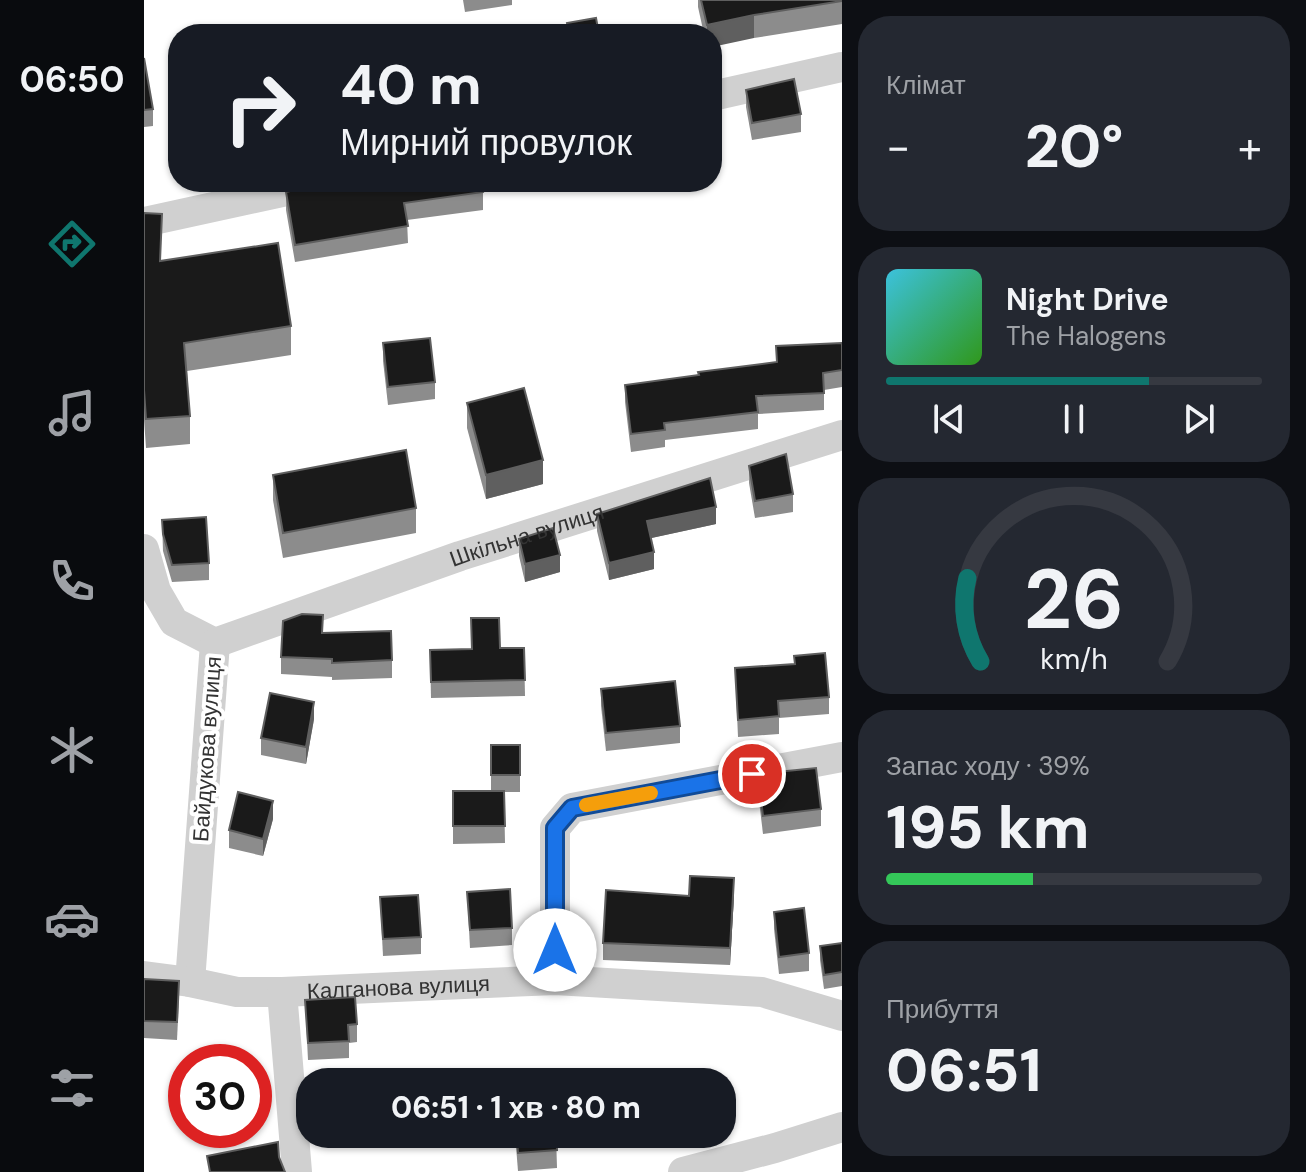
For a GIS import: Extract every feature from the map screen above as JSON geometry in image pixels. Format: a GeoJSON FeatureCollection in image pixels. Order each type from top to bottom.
{"type":"FeatureCollection","features":[{"type":"Feature","properties":{"kind":"street"},"geometry":{"type":"LineString","coordinates":[[722,94],[842,67]]}},
{"type":"Feature","properties":{"kind":"street"},"geometry":{"type":"LineString","coordinates":[[144,222],[282,192]]}},
{"type":"Feature","properties":{"kind":"street","name":"Шкільна вулиця"},"geometry":{"type":"LineString","coordinates":[[215,643],[460,556],[842,435]]}},
{"type":"Feature","properties":{"kind":"street","name":"Байдукова вулиця"},"geometry":{"type":"LineString","coordinates":[[144,549],[156,591],[174,622],[215,643],[190,982]]}},
{"type":"Feature","properties":{"kind":"street"},"geometry":{"type":"LineString","coordinates":[[555,980],[555,828],[572,808],[842,757]]}},
{"type":"Feature","properties":{"kind":"street","name":"Калганова вулиця"},"geometry":{"type":"LineString","coordinates":[[144,976],[237,992],[555,980],[762,992],[842,1016]]}},
{"type":"Feature","properties":{"kind":"street"},"geometry":{"type":"LineString","coordinates":[[282,992],[297,1172]]}},
{"type":"Feature","properties":{"kind":"street"},"geometry":{"type":"LineString","coordinates":[[683,1172],[842,1127]]}},
{"type":"Feature","properties":{"kind":"building"},"geometry":{"type":"Polygon","coordinates":[[[701,0],[842,0],[842,1],[707,24],[701,0]]]}},
{"type":"Feature","properties":{"kind":"building"},"geometry":{"type":"Polygon","coordinates":[[[596,18],[597,24],[567,24],[596,18]]]}},
{"type":"Feature","properties":{"kind":"building"},"geometry":{"type":"Polygon","coordinates":[[[144,58],[153,109],[144,110],[144,58]]]}},
{"type":"Feature","properties":{"kind":"building"},"geometry":{"type":"Polygon","coordinates":[[[794,79],[801,114],[752,123],[746,90],[794,79]]]}},
{"type":"Feature","properties":{"kind":"building"},"geometry":{"type":"Polygon","coordinates":[[[286,192],[483,192],[404,203],[408,226],[295,245],[286,192]]]}},
{"type":"Feature","properties":{"kind":"building"},"geometry":{"type":"Polygon","coordinates":[[[144,213],[162,214],[160,261],[278,243],[291,326],[184,343],[190,416],[146,419],[144,213]]]}},
{"type":"Feature","properties":{"kind":"building"},"geometry":{"type":"Polygon","coordinates":[[[430,338],[435,382],[388,387],[383,343],[430,338]]]}},
{"type":"Feature","properties":{"kind":"building"},"geometry":{"type":"Polygon","coordinates":[[[842,343],[842,370],[823,373],[824,393],[756,396],[758,412],[664,423],[665,430],[631,434],[625,385],[777,362],[776,346],[842,343]]]}},
{"type":"Feature","properties":{"kind":"building"},"geometry":{"type":"Polygon","coordinates":[[[524,388],[543,460],[486,475],[467,403],[524,388]]]}},
{"type":"Feature","properties":{"kind":"building"},"geometry":{"type":"Polygon","coordinates":[[[406,450],[416,508],[283,533],[273,475],[406,450]]]}},
{"type":"Feature","properties":{"kind":"building"},"geometry":{"type":"Polygon","coordinates":[[[786,454],[793,494],[755,501],[749,466],[786,454]]]}},
{"type":"Feature","properties":{"kind":"building"},"geometry":{"type":"Polygon","coordinates":[[[710,478],[716,507],[647,521],[654,552],[609,563],[597,514],[710,478]]]}},
{"type":"Feature","properties":{"kind":"building"},"geometry":{"type":"Polygon","coordinates":[[[206,517],[209,563],[172,565],[162,520],[206,517]]]}},
{"type":"Feature","properties":{"kind":"building"},"geometry":{"type":"Polygon","coordinates":[[[553,528],[560,555],[525,564],[519,539],[553,528]]]}},
{"type":"Feature","properties":{"kind":"building"},"geometry":{"type":"Polygon","coordinates":[[[302,614],[323,615],[322,633],[391,631],[392,660],[332,663],[332,659],[281,657],[283,621],[302,614]]]}},
{"type":"Feature","properties":{"kind":"building"},"geometry":{"type":"Polygon","coordinates":[[[471,618],[499,618],[500,648],[524,648],[525,680],[431,682],[430,650],[472,649],[471,618]]]}},
{"type":"Feature","properties":{"kind":"building"},"geometry":{"type":"Polygon","coordinates":[[[825,653],[829,697],[778,701],[779,716],[738,720],[735,668],[795,664],[794,656],[825,653]]]}},
{"type":"Feature","properties":{"kind":"building"},"geometry":{"type":"Polygon","coordinates":[[[675,681],[680,726],[606,733],[601,689],[675,681]]]}},
{"type":"Feature","properties":{"kind":"building"},"geometry":{"type":"Polygon","coordinates":[[[270,693],[314,702],[306,747],[261,738],[270,693]]]}},
{"type":"Feature","properties":{"kind":"building"},"geometry":{"type":"Polygon","coordinates":[[[491,745],[520,745],[520,775],[491,775],[491,745]]]}},
{"type":"Feature","properties":{"kind":"building"},"geometry":{"type":"Polygon","coordinates":[[[816,768],[821,809],[763,816],[758,774],[816,768]]]}},
{"type":"Feature","properties":{"kind":"building"},"geometry":{"type":"Polygon","coordinates":[[[453,791],[504,791],[505,826],[453,826],[453,791]]]}},
{"type":"Feature","properties":{"kind":"building"},"geometry":{"type":"Polygon","coordinates":[[[238,792],[273,801],[263,839],[229,830],[238,792]]]}},
{"type":"Feature","properties":{"kind":"building"},"geometry":{"type":"Polygon","coordinates":[[[690,876],[734,878],[730,948],[603,943],[606,890],[689,896],[690,876]]]}},
{"type":"Feature","properties":{"kind":"building"},"geometry":{"type":"Polygon","coordinates":[[[510,889],[512,928],[470,930],[467,892],[510,889]]]}},
{"type":"Feature","properties":{"kind":"building"},"geometry":{"type":"Polygon","coordinates":[[[418,895],[421,937],[383,939],[380,897],[418,895]]]}},
{"type":"Feature","properties":{"kind":"building"},"geometry":{"type":"Polygon","coordinates":[[[804,908],[809,953],[779,957],[774,912],[804,908]]]}},
{"type":"Feature","properties":{"kind":"building"},"geometry":{"type":"Polygon","coordinates":[[[842,943],[842,972],[824,975],[820,946],[842,943]]]}},
{"type":"Feature","properties":{"kind":"building"},"geometry":{"type":"Polygon","coordinates":[[[144,979],[179,981],[177,1022],[144,1021],[144,979]]]}},
{"type":"Feature","properties":{"kind":"building"},"geometry":{"type":"Polygon","coordinates":[[[355,997],[357,1024],[348,1025],[349,1041],[308,1043],[305,1000],[355,997]]]}},
{"type":"Feature","properties":{"kind":"building"},"geometry":{"type":"Polygon","coordinates":[[[278,1142],[279,1157],[285,1172],[210,1172],[207,1156],[248,1148],[272,1148],[272,1143],[278,1142]]]}},
{"type":"Feature","properties":{"kind":"building"},"geometry":{"type":"Polygon","coordinates":[[[518,1148],[557,1148],[557,1150],[518,1153],[518,1148]]]}},
{"type":"Feature","properties":{"kind":"slow traffic"},"geometry":{"type":"LineString","coordinates":[[586,805],[651,793]]}},
{"type":"Feature","properties":{"kind":"route"},"geometry":{"type":"LineString","coordinates":[[555,950],[555,828],[572,808],[752,774]]}}]}
